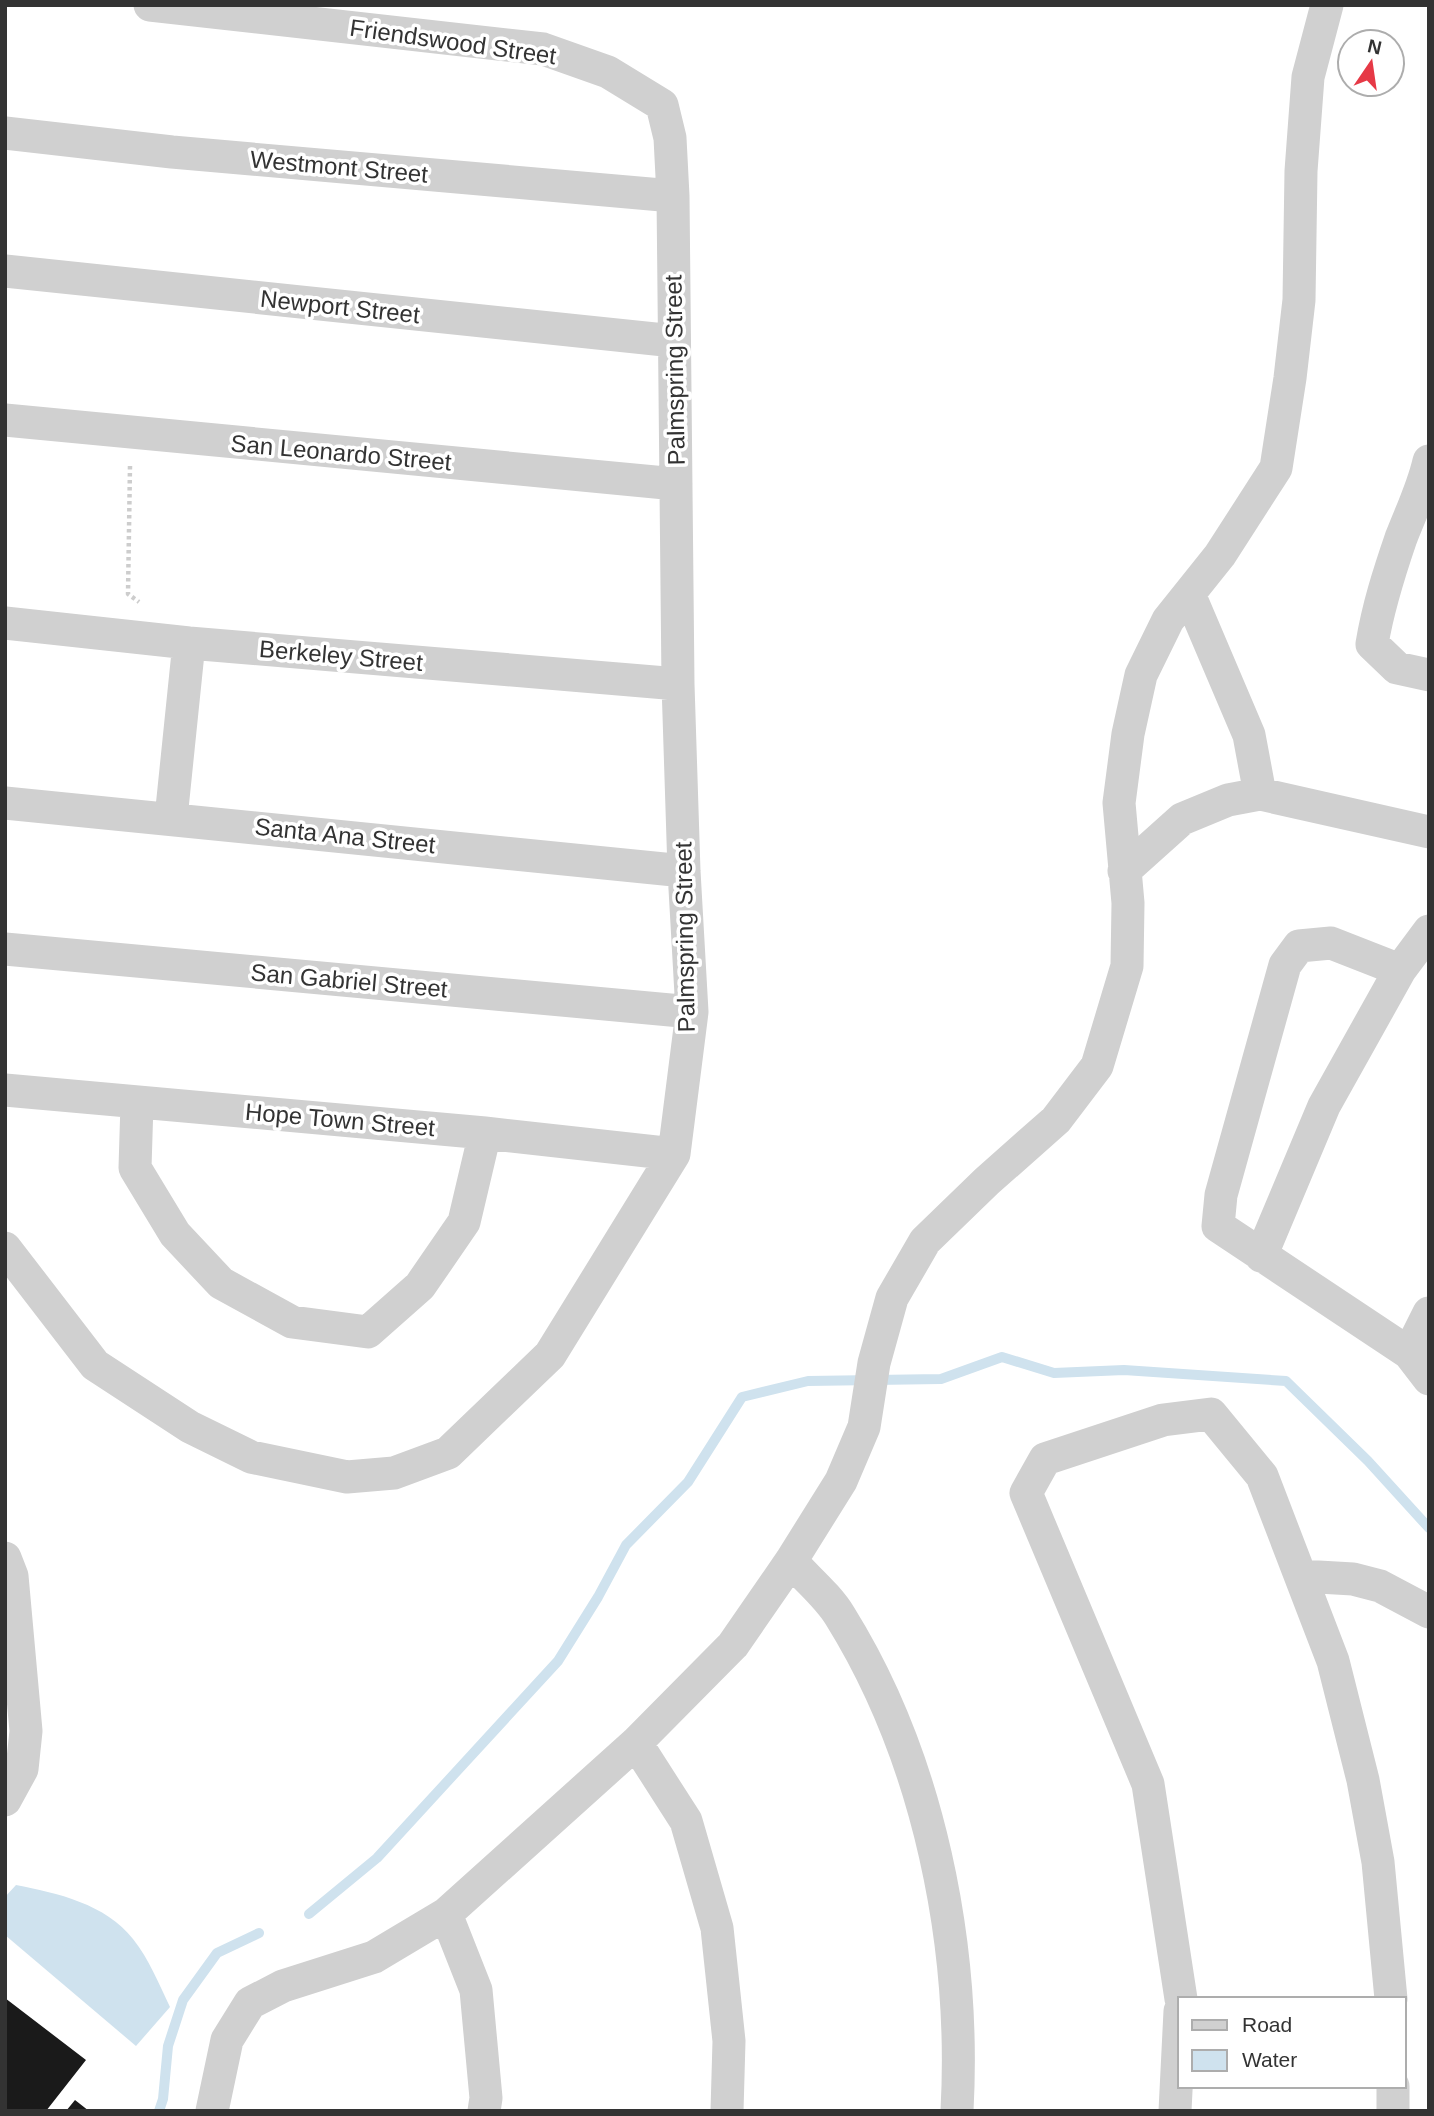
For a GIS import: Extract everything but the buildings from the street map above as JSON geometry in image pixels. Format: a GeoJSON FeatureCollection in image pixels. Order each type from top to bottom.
{"type":"FeatureCollection","features":[{"type":"Feature","properties":{"kind":"street","name":"Friendswood Street"},"geometry":{"type":"LineString","coordinates":[[150,5],[543,49],[608,72],[662,105]]}},
{"type":"Feature","properties":{"kind":"street"},"geometry":{"type":"LineString","coordinates":[[212,2111],[227,2040],[250,2003],[283,1986],[374,1957],[446,1914],[636,1743],[733,1646],[841,1482],[864,1427],[874,1363],[892,1298],[925,1241],[1056,1120],[1097,1066],[1127,966],[1128,902],[1119,803],[1128,734],[1141,675],[1168,620],[1220,555],[1276,468],[1299,300],[1301,171],[1308,77],[1327,5]]}},
{"type":"Feature","properties":{"kind":"street","name":"Palmspring Street"},"geometry":{"type":"LineString","coordinates":[[5,1248],[95,1365],[190,1427],[251,1457],[347,1477],[394,1473],[448,1453],[551,1355],[674,1154],[692,1013],[678,684],[673,197],[670,138],[662,105]]}},
{"type":"Feature","properties":{"kind":"street","name":"Westmont Street"},"geometry":{"type":"LineString","coordinates":[[5,133],[186,153],[673,197]]}},
{"type":"Feature","properties":{"kind":"street","name":"Newport Street"},"geometry":{"type":"LineString","coordinates":[[5,271],[674,341]]}},
{"type":"Feature","properties":{"kind":"street","name":"San Leonardo Street"},"geometry":{"type":"LineString","coordinates":[[5,420],[676,484]]}},
{"type":"Feature","properties":{"kind":"street"},"geometry":{"type":"LineString","coordinates":[[1429,461],[1377,610],[1372,644],[1397,668],[1429,675]]}},
{"type":"Feature","properties":{"kind":"street"},"geometry":{"type":"LineString","coordinates":[[1189,594],[1249,735],[1260,794]]}},
{"type":"Feature","properties":{"kind":"street","name":"Berkeley Street"},"geometry":{"type":"LineString","coordinates":[[5,623],[189,643],[678,684]]}},
{"type":"Feature","properties":{"kind":"street"},"geometry":{"type":"LineString","coordinates":[[171,818],[189,643]]}},
{"type":"Feature","properties":{"kind":"street"},"geometry":{"type":"LineString","coordinates":[[1125,871],[1182,819],[1227,800],[1260,794],[1429,832]]}},
{"type":"Feature","properties":{"kind":"street","name":"Santa Ana Street"},"geometry":{"type":"LineString","coordinates":[[5,803],[684,871]]}},
{"type":"Feature","properties":{"kind":"street"},"geometry":{"type":"LineString","coordinates":[[1261,1256],[1324,1106],[1400,970],[1429,931]]}},
{"type":"Feature","properties":{"kind":"street"},"geometry":{"type":"LineString","coordinates":[[1400,970],[1331,943],[1299,946],[1285,965],[1221,1195],[1218,1226],[1409,1353],[1429,1379]]}},
{"type":"Feature","properties":{"kind":"street","name":"San Gabriel Street"},"geometry":{"type":"LineString","coordinates":[[5,949],[692,1013]]}},
{"type":"Feature","properties":{"kind":"street","name":"Hope Town Street"},"geometry":{"type":"LineString","coordinates":[[5,1090],[485,1133],[674,1154]]}},
{"type":"Feature","properties":{"kind":"street"},"geometry":{"type":"LineString","coordinates":[[137,1103],[135,1168],[175,1234],[221,1283],[292,1322],[368,1332],[420,1286],[464,1222],[485,1133]]}},
{"type":"Feature","properties":{"kind":"street"},"geometry":{"type":"LineString","coordinates":[[1409,1353],[1429,1313]]}},
{"type":"Feature","properties":{"kind":"street"},"geometry":{"type":"LineString","coordinates":[[1181,1997],[1149,1784],[1026,1493],[1045,1459],[1163,1420],[1211,1414],[1262,1476],[1333,1661],[1363,1780],[1378,1863],[1391,1997]]}},
{"type":"Feature","properties":{"kind":"street"},"geometry":{"type":"LineString","coordinates":[[791,1561],[839,1614],[872,1674],[897,1730],[921,1798],[939,1877],[955,1975],[959,2073],[957,2111]]}},
{"type":"Feature","properties":{"kind":"street"},"geometry":{"type":"LineString","coordinates":[[5,1800],[22,1769],[26,1731],[7,1570]]}},
{"type":"Feature","properties":{"kind":"street"},"geometry":{"type":"LineString","coordinates":[[1301,1576],[1353,1579],[1380,1586],[1429,1612]]}},
{"type":"Feature","properties":{"kind":"street"},"geometry":{"type":"LineString","coordinates":[[636,1743],[686,1821],[717,1928],[729,2040],[727,2111]]}},
{"type":"Feature","properties":{"kind":"street"},"geometry":{"type":"LineString","coordinates":[[446,1914],[476,1990],[486,2098],[484,2111]]}},
{"type":"Feature","properties":{"kind":"street"},"geometry":{"type":"LineString","coordinates":[[1175,2111],[1178,2051]]}},
{"type":"Feature","properties":{"kind":"street"},"geometry":{"type":"LineString","coordinates":[[1393,2088],[1393,2111]]}},
{"type":"Feature","properties":{"kind":"path"},"geometry":{"type":"LineString","coordinates":[[131,433],[128,594],[148,610]]}},
{"type":"Feature","properties":{"kind":"water"},"geometry":{"type":"Polygon","coordinates":[[[16,1885],[64,1896],[95,1909],[122,1927],[139,1947],[170,2007],[136,2046],[5,1935],[5,1897],[16,1885]]]}},
{"type":"Feature","properties":{"kind":"waterway"},"geometry":{"type":"LineString","coordinates":[[309,1914],[377,1858],[558,1661],[598,1597],[626,1545],[688,1482],[742,1397],[808,1381],[941,1379],[1002,1357],[1054,1373],[1124,1370],[1286,1381],[1368,1461],[1429,1528]]}},
{"type":"Feature","properties":{"kind":"waterway"},"geometry":{"type":"LineString","coordinates":[[159,2111],[163,2099],[168,2046],[183,2000],[217,1953],[259,1933]]}}]}
